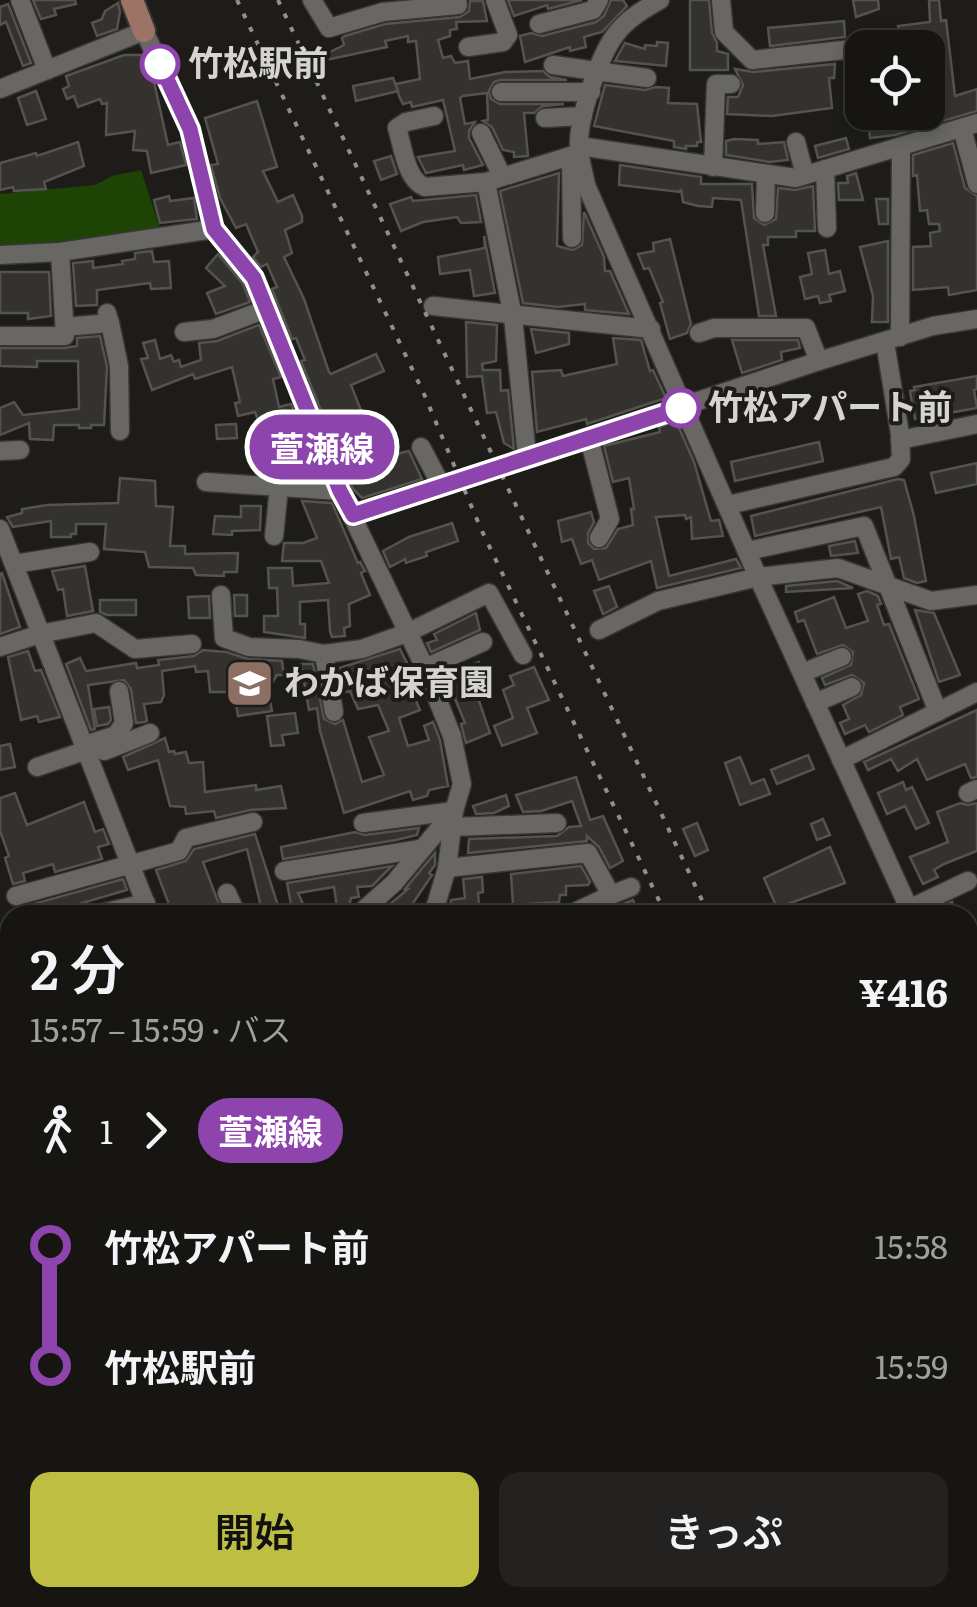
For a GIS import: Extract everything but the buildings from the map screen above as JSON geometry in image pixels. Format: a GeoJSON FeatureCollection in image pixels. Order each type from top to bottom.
{"type":"FeatureCollection","features":[{"type":"Feature","properties":{"kind":"main road"},"geometry":{"type":"LineString","coordinates":[[132,0],[144,31]]}},
{"type":"Feature","properties":{"kind":"street"},"geometry":{"type":"LineString","coordinates":[[20,0],[46,70]]}},
{"type":"Feature","properties":{"kind":"street"},"geometry":{"type":"LineString","coordinates":[[312,0],[329,28],[383,12],[458,5],[457,0]]}},
{"type":"Feature","properties":{"kind":"street"},"geometry":{"type":"LineString","coordinates":[[468,47],[503,42],[508,35],[495,0]]}},
{"type":"Feature","properties":{"kind":"street"},"geometry":{"type":"LineString","coordinates":[[539,24],[593,10],[600,0]]}},
{"type":"Feature","properties":{"kind":"street"},"geometry":{"type":"LineString","coordinates":[[721,0],[724,32],[752,60],[845,50]]}},
{"type":"Feature","properties":{"kind":"street"},"geometry":{"type":"LineString","coordinates":[[572,238],[583,116],[616,34],[649,3]]}},
{"type":"Feature","properties":{"kind":"street"},"geometry":{"type":"LineString","coordinates":[[0,88],[144,31],[190,129],[214,229],[254,278],[340,491],[425,668],[452,736],[462,784],[453,819],[448,868],[436,905]]}},
{"type":"Feature","properties":{"kind":"street"},"geometry":{"type":"LineString","coordinates":[[552,65],[646,78]]}},
{"type":"Feature","properties":{"kind":"street"},"geometry":{"type":"LineString","coordinates":[[713,166],[716,84],[731,84]]}},
{"type":"Feature","properties":{"kind":"street"},"geometry":{"type":"LineString","coordinates":[[501,92],[591,92]]}},
{"type":"Feature","properties":{"kind":"street"},"geometry":{"type":"LineString","coordinates":[[434,116],[397,128],[418,185],[425,188],[494,179],[577,152],[796,178],[969,125],[977,184]]}},
{"type":"Feature","properties":{"kind":"street"},"geometry":{"type":"LineString","coordinates":[[545,118],[583,116]]}},
{"type":"Feature","properties":{"kind":"street"},"geometry":{"type":"LineString","coordinates":[[481,133],[494,179],[513,314],[526,457]]}},
{"type":"Feature","properties":{"kind":"street"},"geometry":{"type":"LineString","coordinates":[[796,142],[805,175]]}},
{"type":"Feature","properties":{"kind":"street"},"geometry":{"type":"LineString","coordinates":[[728,505],[894,467],[900,460],[892,339],[900,148]]}},
{"type":"Feature","properties":{"kind":"street"},"geometry":{"type":"LineString","coordinates":[[577,152],[586,185],[758,577],[908,905]]}},
{"type":"Feature","properties":{"kind":"street"},"geometry":{"type":"LineString","coordinates":[[825,170],[827,228]]}},
{"type":"Feature","properties":{"kind":"street"},"geometry":{"type":"LineString","coordinates":[[765,213],[766,174]]}},
{"type":"Feature","properties":{"kind":"street"},"geometry":{"type":"LineString","coordinates":[[0,255],[60,252],[214,229]]}},
{"type":"Feature","properties":{"kind":"street"},"geometry":{"type":"LineString","coordinates":[[0,336],[65,336],[60,252]]}},
{"type":"Feature","properties":{"kind":"street"},"geometry":{"type":"LineString","coordinates":[[434,306],[651,328]]}},
{"type":"Feature","properties":{"kind":"street"},"geometry":{"type":"LineString","coordinates":[[184,332],[213,329],[266,309]]}},
{"type":"Feature","properties":{"kind":"street"},"geometry":{"type":"LineString","coordinates":[[65,327],[108,317],[118,366],[120,430]]}},
{"type":"Feature","properties":{"kind":"street"},"geometry":{"type":"LineString","coordinates":[[353,515],[933,326],[977,319]]}},
{"type":"Feature","properties":{"kind":"street"},"geometry":{"type":"LineString","coordinates":[[699,333],[714,328],[806,328],[819,362]]}},
{"type":"Feature","properties":{"kind":"street"},"geometry":{"type":"LineString","coordinates":[[900,440],[977,424]]}},
{"type":"Feature","properties":{"kind":"street"},"geometry":{"type":"LineString","coordinates":[[589,438],[610,519],[599,538]]}},
{"type":"Feature","properties":{"kind":"street"},"geometry":{"type":"LineString","coordinates":[[421,446],[441,485]]}},
{"type":"Feature","properties":{"kind":"street"},"geometry":{"type":"LineString","coordinates":[[0,451],[20,450]]}},
{"type":"Feature","properties":{"kind":"street"},"geometry":{"type":"LineString","coordinates":[[206,482],[340,491]]}},
{"type":"Feature","properties":{"kind":"street"},"geometry":{"type":"LineString","coordinates":[[274,536],[279,487]]}},
{"type":"Feature","properties":{"kind":"street"},"geometry":{"type":"LineString","coordinates":[[747,551],[864,526],[938,712]]}},
{"type":"Feature","properties":{"kind":"street"},"geometry":{"type":"LineString","coordinates":[[0,529],[147,905]]}},
{"type":"Feature","properties":{"kind":"street"},"geometry":{"type":"LineString","coordinates":[[14,564],[90,552]]}},
{"type":"Feature","properties":{"kind":"street"},"geometry":{"type":"LineString","coordinates":[[600,630],[658,601],[758,577],[838,568],[931,600],[977,595]]}},
{"type":"Feature","properties":{"kind":"street"},"geometry":{"type":"LineString","coordinates":[[0,646],[96,623],[135,649],[224,638],[249,647],[299,648],[324,654],[362,649],[406,633],[489,593],[523,655]]}},
{"type":"Feature","properties":{"kind":"street"},"geometry":{"type":"LineString","coordinates":[[221,595],[224,638]]}},
{"type":"Feature","properties":{"kind":"street"},"geometry":{"type":"LineString","coordinates":[[425,668],[483,642]]}},
{"type":"Feature","properties":{"kind":"street"},"geometry":{"type":"LineString","coordinates":[[324,654],[334,712]]}},
{"type":"Feature","properties":{"kind":"street"},"geometry":{"type":"LineString","coordinates":[[802,674],[842,656]]}},
{"type":"Feature","properties":{"kind":"street"},"geometry":{"type":"LineString","coordinates":[[815,702],[852,686]]}},
{"type":"Feature","properties":{"kind":"street"},"geometry":{"type":"LineString","coordinates":[[87,750],[116,735],[124,723],[119,691]]}},
{"type":"Feature","properties":{"kind":"street"},"geometry":{"type":"LineString","coordinates":[[842,760],[977,692]]}},
{"type":"Feature","properties":{"kind":"street"},"geometry":{"type":"LineString","coordinates":[[37,768],[150,733]]}},
{"type":"Feature","properties":{"kind":"street"},"geometry":{"type":"LineString","coordinates":[[369,905],[394,883],[420,848],[453,819]]}},
{"type":"Feature","properties":{"kind":"street"},"geometry":{"type":"LineString","coordinates":[[363,823],[453,819],[557,822]]}},
{"type":"Feature","properties":{"kind":"street"},"geometry":{"type":"LineString","coordinates":[[16,896],[180,851],[186,838],[252,822]]}},
{"type":"Feature","properties":{"kind":"street"},"geometry":{"type":"LineString","coordinates":[[284,871],[420,848]]}},
{"type":"Feature","properties":{"kind":"street"},"geometry":{"type":"LineString","coordinates":[[448,868],[588,853],[611,896]]}},
{"type":"Feature","properties":{"kind":"street"},"geometry":{"type":"LineString","coordinates":[[924,905],[968,882]]}},
{"type":"Feature","properties":{"kind":"street"},"geometry":{"type":"LineString","coordinates":[[592,905],[632,886]]}},
{"type":"Feature","properties":{"kind":"street"},"geometry":{"type":"LineString","coordinates":[[228,893],[233,905]]}},
{"type":"Feature","properties":{"kind":"green space"},"geometry":{"type":"Polygon","coordinates":[[[141,170],[161,231],[142,237],[0,250],[0,194],[95,185],[112,176],[141,170]]]}},
{"type":"Feature","properties":{"kind":"railway"},"geometry":{"type":"LineString","coordinates":[[237,0],[424,394],[481,529],[661,905]]}},
{"type":"Feature","properties":{"kind":"railway"},"geometry":{"type":"LineString","coordinates":[[278,0],[704,905]]}},
{"type":"Feature","properties":{"kind":"bus line","name":"萱瀬線"},"geometry":{"type":"LineString","coordinates":[[160,64],[190,129],[214,229],[254,278],[353,515],[681,408]]}},
{"type":"Feature","properties":{"kind":"place","name":"竹松駅前"},"geometry":{"type":"Point","coordinates":[160,64]}},
{"type":"Feature","properties":{"kind":"place","name":"竹松アパート前"},"geometry":{"type":"Point","coordinates":[681,408]}},
{"type":"Feature","properties":{"kind":"place","name":"わかば保育園"},"geometry":{"type":"Point","coordinates":[249,683]}}]}
